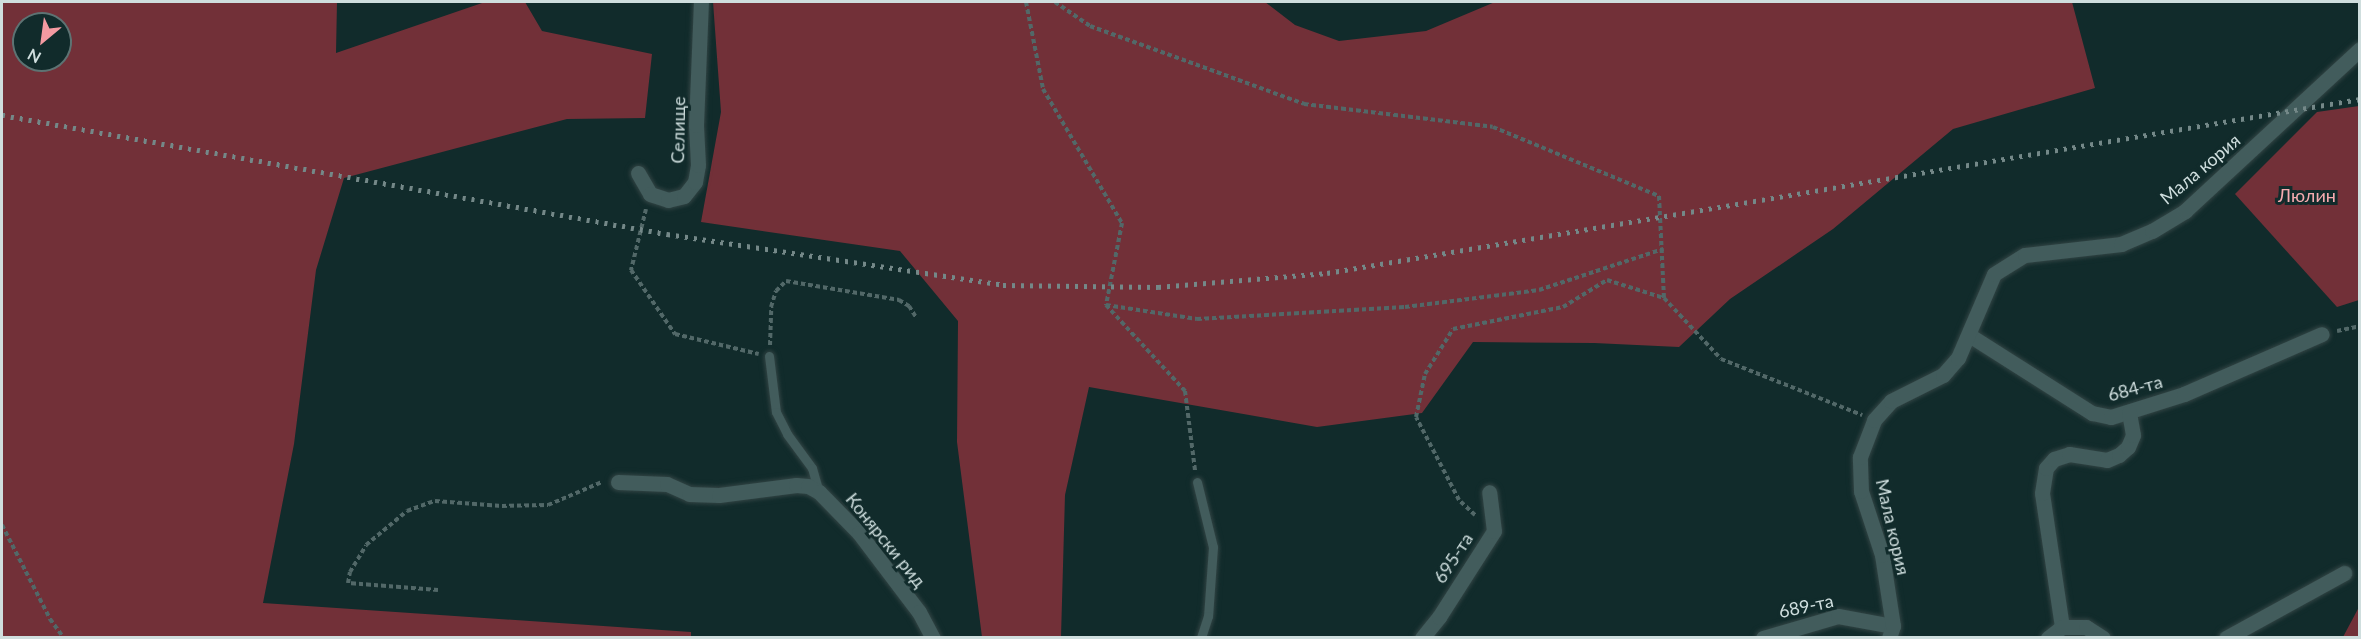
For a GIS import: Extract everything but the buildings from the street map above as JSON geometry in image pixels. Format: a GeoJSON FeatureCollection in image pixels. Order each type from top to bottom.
{"type":"FeatureCollection","features":[{"type":"Feature","properties":{"kind":"street","name":"Селище"},"geometry":{"type":"LineString","coordinates":[[650,194],[668,200],[684,196],[695,182],[698,165],[696,125],[701,2]]}},
{"type":"Feature","properties":{"kind":"street","name":"Мала кория"},"geometry":{"type":"LineString","coordinates":[[1891,632],[1882,555],[1861,491],[1860,457],[1874,420],[1891,401],[1943,375],[1958,358],[1994,274],[2025,255],[2121,244],[2152,231],[2185,211],[2354,63],[2360,49]]}},
{"type":"Feature","properties":{"kind":"street"},"geometry":{"type":"LineString","coordinates":[[638,173],[650,194]]}},
{"type":"Feature","properties":{"kind":"street","name":"684-та"},"geometry":{"type":"LineString","coordinates":[[1969,335],[2092,413],[2111,417],[2184,394],[2322,334]]}},
{"type":"Feature","properties":{"kind":"street"},"geometry":{"type":"LineString","coordinates":[[2062,627],[2042,493],[2046,468],[2054,459],[2068,454],[2107,460],[2119,455],[2128,447],[2133,435],[2129,412]]}},
{"type":"Feature","properties":{"kind":"street","name":"Конярски рид"},"geometry":{"type":"LineString","coordinates":[[618,482],[667,484],[689,494],[719,495],[796,484],[808,486],[819,492],[859,533],[919,612],[933,638]]}},
{"type":"Feature","properties":{"kind":"street","name":"695-та"},"geometry":{"type":"LineString","coordinates":[[1422,638],[1494,531],[1489,492]]}},
{"type":"Feature","properties":{"kind":"street"},"geometry":{"type":"LineString","coordinates":[[2226,638],[2344,573]]}},
{"type":"Feature","properties":{"kind":"street","name":"689-та"},"geometry":{"type":"LineString","coordinates":[[1763,638],[1838,616],[1891,632]]}},
{"type":"Feature","properties":{"kind":"street"},"geometry":{"type":"LineString","coordinates":[[2048,638],[2062,627],[2086,627],[2103,638]]}},
{"type":"Feature","properties":{"kind":"lane"},"geometry":{"type":"LineString","coordinates":[[769,356],[776,412],[786,434],[812,468],[819,492]]}},
{"type":"Feature","properties":{"kind":"lane"},"geometry":{"type":"LineString","coordinates":[[1197,482],[1213,547],[1208,616],[1201,638]]}},
{"type":"Feature","properties":{"kind":"path"},"geometry":{"type":"LineString","coordinates":[[1026,2],[1043,89],[1122,224],[1106,304]]}},
{"type":"Feature","properties":{"kind":"path"},"geometry":{"type":"LineString","coordinates":[[1055,2],[1090,26],[1304,104],[1493,127],[1659,196],[1664,298]]}},
{"type":"Feature","properties":{"kind":"path"},"geometry":{"type":"LineString","coordinates":[[650,194],[631,270],[675,334],[769,356],[771,307],[776,291],[786,281],[899,300],[909,306],[916,317]]}},
{"type":"Feature","properties":{"kind":"path"},"geometry":{"type":"LineString","coordinates":[[1106,304],[1197,319],[1405,307],[1539,290],[1663,249]]}},
{"type":"Feature","properties":{"kind":"path"},"geometry":{"type":"LineString","coordinates":[[1494,531],[1459,500],[1416,417],[1425,374],[1453,329],[1563,307],[1607,280],[1664,298],[1721,358],[1874,420]]}},
{"type":"Feature","properties":{"kind":"path"},"geometry":{"type":"LineString","coordinates":[[1106,304],[1185,391],[1197,482]]}},
{"type":"Feature","properties":{"kind":"path"},"geometry":{"type":"LineString","coordinates":[[2322,334],[2360,326]]}},
{"type":"Feature","properties":{"kind":"path"},"geometry":{"type":"LineString","coordinates":[[438,590],[348,583],[350,572],[366,545],[407,511],[435,501],[502,506],[548,505],[584,491],[597,482],[618,482]]}},
{"type":"Feature","properties":{"kind":"path"},"geometry":{"type":"LineString","coordinates":[[2,525],[50,619],[64,638]]}},
{"type":"Feature","properties":{"kind":"green space"},"geometry":{"type":"Polygon","coordinates":[[[2,2],[337,2],[336,53],[485,2],[525,2],[542,31],[652,54],[645,118],[567,119],[344,178],[316,270],[294,444],[263,603],[691,632],[691,637],[2,637],[2,2]]]}},
{"type":"Feature","properties":{"kind":"green space"},"geometry":{"type":"Polygon","coordinates":[[[713,2],[1265,2],[1295,25],[1339,41],[1426,31],[1495,2],[2072,2],[2095,88],[1953,129],[1833,229],[1730,299],[1679,347],[1594,343],[1473,342],[1422,413],[1317,427],[1089,387],[1065,495],[1061,637],[982,637],[957,442],[958,321],[900,251],[701,222],[721,112],[713,2]]]}},
{"type":"Feature","properties":{"kind":"green space","name":"Люлин"},"geometry":{"type":"Polygon","coordinates":[[[2359,106],[2359,300],[2337,307],[2235,194],[2317,112],[2359,106]]]}},
{"type":"Feature","properties":{"kind":"green space"},"geometry":{"type":"Polygon","coordinates":[[[2359,607],[2359,637],[2343,637],[2359,607]]]}},
{"type":"Feature","properties":{"kind":"railway"},"geometry":{"type":"LineString","coordinates":[[2,115],[667,234],[1003,285],[1158,287],[1327,273],[2360,99]]}}]}
